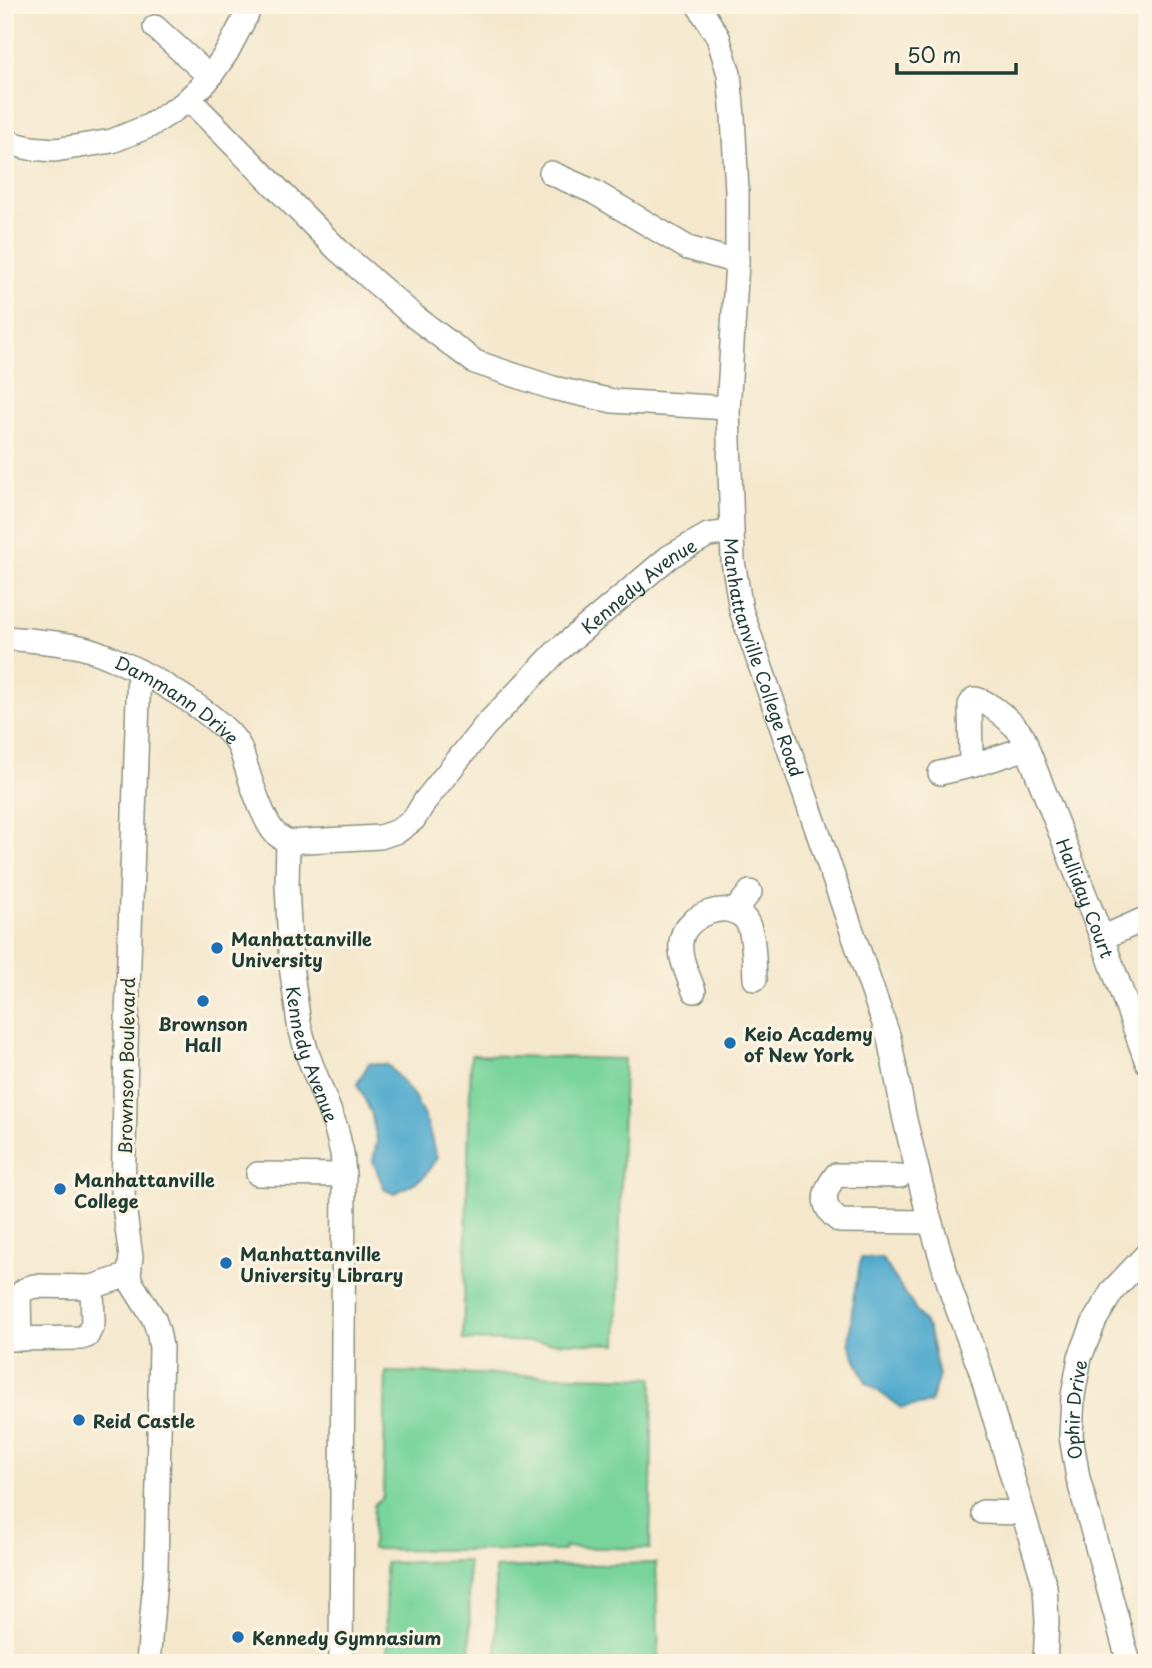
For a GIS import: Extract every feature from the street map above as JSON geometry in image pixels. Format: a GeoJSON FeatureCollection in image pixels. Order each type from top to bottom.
{"type":"FeatureCollection","features":[{"type":"Feature","properties":{"kind":"street"},"geometry":{"type":"LineString","coordinates":[[5,142],[55,150],[112,141],[149,125],[183,104],[210,77],[227,52],[249,5]]}},
{"type":"Feature","properties":{"kind":"street","name":"Manhattanville College Road"},"geometry":{"type":"LineString","coordinates":[[698,5],[718,37],[729,74],[733,116],[737,262],[728,408],[731,532],[741,610],[889,1038],[905,1120],[930,1222],[952,1294],[980,1368],[1045,1586],[1045,1663]]}},
{"type":"Feature","properties":{"kind":"street"},"geometry":{"type":"LineString","coordinates":[[155,27],[210,77]]}},
{"type":"Feature","properties":{"kind":"street"},"geometry":{"type":"LineString","coordinates":[[189,99],[338,250],[415,317],[475,362],[553,388],[612,401],[728,408]]}},
{"type":"Feature","properties":{"kind":"street"},"geometry":{"type":"LineString","coordinates":[[551,173],[594,192],[688,248],[737,262]]}},
{"type":"Feature","properties":{"kind":"street","name":"Kennedy Avenue"},"geometry":{"type":"LineString","coordinates":[[341,1663],[345,1175],[336,1128],[307,1053],[299,1024],[291,966],[288,842],[380,836],[398,831],[414,820],[485,726],[556,652],[669,557],[708,535],[731,532]]}},
{"type":"Feature","properties":{"kind":"street","name":"Dammann Drive"},"geometry":{"type":"LineString","coordinates":[[5,638],[82,648],[113,659],[139,671],[211,718],[239,746],[268,824],[288,842]]}},
{"type":"Feature","properties":{"kind":"street","name":"Brownson Boulevard"},"geometry":{"type":"LineString","coordinates":[[139,671],[123,1199],[131,1257],[129,1275],[154,1319],[161,1347],[156,1568],[148,1663]]}},
{"type":"Feature","properties":{"kind":"street"},"geometry":{"type":"LineString","coordinates":[[940,773],[974,765],[1025,741],[994,708],[981,699],[974,699],[970,705],[971,761],[974,765]]}},
{"type":"Feature","properties":{"kind":"street","name":"Halliday Court"},"geometry":{"type":"LineString","coordinates":[[1025,741],[1147,1062]]}},
{"type":"Feature","properties":{"kind":"street"},"geometry":{"type":"LineString","coordinates":[[734,912],[750,892]]}},
{"type":"Feature","properties":{"kind":"street"},"geometry":{"type":"LineString","coordinates":[[694,990],[680,949],[682,935],[697,918],[722,909],[745,919],[751,933],[755,979]]}},
{"type":"Feature","properties":{"kind":"street"},"geometry":{"type":"LineString","coordinates":[[1102,938],[1147,918]]}},
{"type":"Feature","properties":{"kind":"street"},"geometry":{"type":"LineString","coordinates":[[258,1174],[345,1175]]}},
{"type":"Feature","properties":{"kind":"street"},"geometry":{"type":"LineString","coordinates":[[900,1177],[836,1175],[827,1186],[824,1203],[830,1214],[839,1221],[930,1222]]}},
{"type":"Feature","properties":{"kind":"street","name":"Ophir Drive"},"geometry":{"type":"LineString","coordinates":[[1129,1663],[1078,1478],[1071,1436],[1073,1395],[1080,1357],[1095,1320],[1113,1290],[1147,1254]]}},
{"type":"Feature","properties":{"kind":"street"},"geometry":{"type":"LineString","coordinates":[[92,1287],[93,1324],[87,1336],[13,1339],[22,1292],[33,1286],[92,1287],[129,1275]]}},
{"type":"Feature","properties":{"kind":"street"},"geometry":{"type":"LineString","coordinates":[[984,1512],[1022,1513]]}},
{"type":"Feature","properties":{"kind":"green space"},"geometry":{"type":"Polygon","coordinates":[[[471,1055],[624,1059],[617,1344],[463,1340],[471,1055]]]}},
{"type":"Feature","properties":{"kind":"green space"},"geometry":{"type":"Polygon","coordinates":[[[386,1372],[653,1378],[650,1549],[372,1549],[374,1505],[383,1496],[386,1372]]]}},
{"type":"Feature","properties":{"kind":"green space"},"geometry":{"type":"Polygon","coordinates":[[[468,1561],[471,1663],[388,1663],[385,1563],[468,1561]]]}},
{"type":"Feature","properties":{"kind":"green space"},"geometry":{"type":"Polygon","coordinates":[[[656,1563],[659,1663],[497,1663],[495,1568],[656,1563]]]}},
{"type":"Feature","properties":{"kind":"water"},"geometry":{"type":"Polygon","coordinates":[[[369,1063],[388,1065],[414,1096],[427,1123],[437,1158],[423,1178],[394,1194],[385,1190],[373,1162],[377,1140],[371,1112],[357,1084],[369,1063]]]}},
{"type":"Feature","properties":{"kind":"water"},"geometry":{"type":"Polygon","coordinates":[[[861,1258],[882,1258],[929,1330],[939,1376],[930,1403],[901,1408],[866,1382],[849,1343],[861,1258]]]}},
{"type":"Feature","properties":{"kind":"place","name":"Manhattanville University"},"geometry":{"type":"Point","coordinates":[217,948]}},
{"type":"Feature","properties":{"kind":"place","name":"Brownson Hall"},"geometry":{"type":"Point","coordinates":[203,1001]}},
{"type":"Feature","properties":{"kind":"place","name":"Keio Academy of New York"},"geometry":{"type":"Point","coordinates":[730,1043]}},
{"type":"Feature","properties":{"kind":"place","name":"Manhattanville College"},"geometry":{"type":"Point","coordinates":[60,1189]}},
{"type":"Feature","properties":{"kind":"place","name":"Manhattanville University Library"},"geometry":{"type":"Point","coordinates":[226,1263]}},
{"type":"Feature","properties":{"kind":"place","name":"Reid Castle"},"geometry":{"type":"Point","coordinates":[79,1420]}},
{"type":"Feature","properties":{"kind":"place","name":"Kennedy Gymnasium"},"geometry":{"type":"Point","coordinates":[238,1637]}}]}
